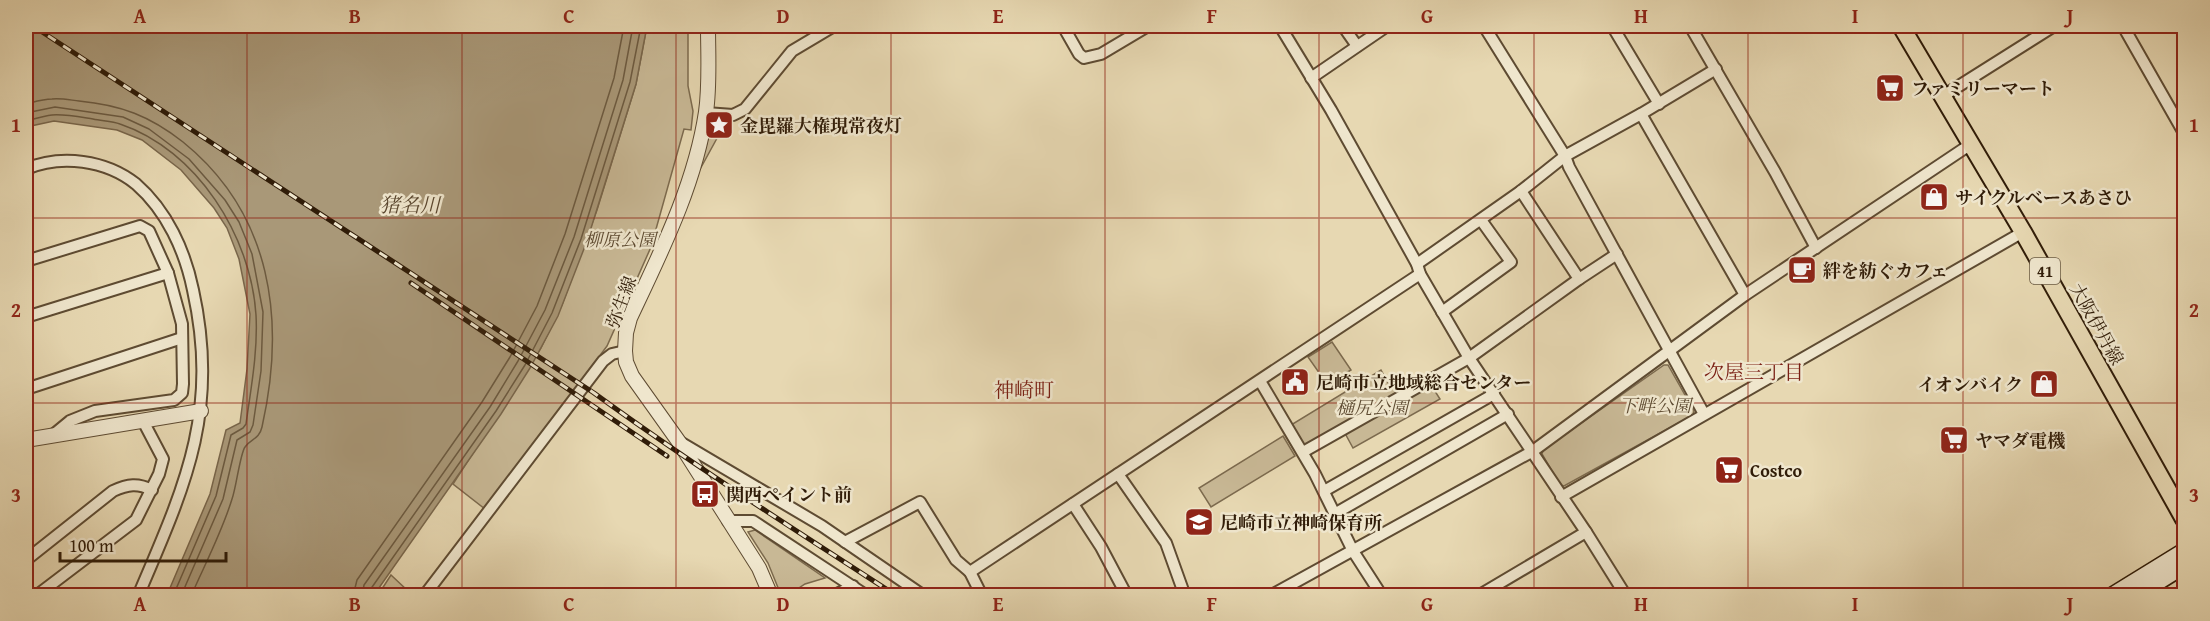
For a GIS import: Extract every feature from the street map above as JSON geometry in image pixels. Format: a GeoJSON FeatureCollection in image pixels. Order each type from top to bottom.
{"type":"FeatureCollection","features":[{"type":"Feature","properties":{"kind":"main road","name":"大阪伊丹線"},"geometry":{"type":"LineString","coordinates":[[1901,26],[2023,232],[2184,519]]}},
{"type":"Feature","properties":{"kind":"main road"},"geometry":{"type":"LineString","coordinates":[[2111,596],[2184,551]]}},
{"type":"Feature","properties":{"kind":"main road"},"geometry":{"type":"LineString","coordinates":[[2136,596],[2184,566]]}},
{"type":"Feature","properties":{"kind":"street","name":"弥生線"},"geometry":{"type":"LineString","coordinates":[[708,26],[708,86],[706,113],[699,149],[681,205],[630,318],[626,333],[626,362],[638,388],[679,442],[759,568],[771,596]]}},
{"type":"Feature","properties":{"kind":"street"},"geometry":{"type":"LineString","coordinates":[[706,113],[733,115],[745,109],[792,51],[834,26]]}},
{"type":"Feature","properties":{"kind":"street"},"geometry":{"type":"LineString","coordinates":[[1063,26],[1079,54],[1084,58],[1101,54],[1148,26]]}},
{"type":"Feature","properties":{"kind":"street"},"geometry":{"type":"LineString","coordinates":[[1280,26],[1331,110],[1442,312],[1626,596]]}},
{"type":"Feature","properties":{"kind":"street"},"geometry":{"type":"LineString","coordinates":[[1343,26],[1357,46]]}},
{"type":"Feature","properties":{"kind":"street"},"geometry":{"type":"LineString","coordinates":[[1311,78],[1387,26]]}},
{"type":"Feature","properties":{"kind":"street"},"geometry":{"type":"LineString","coordinates":[[1484,26],[1565,156],[1704,414]]}},
{"type":"Feature","properties":{"kind":"street"},"geometry":{"type":"LineString","coordinates":[[1615,26],[1614,29],[1659,104]]}},
{"type":"Feature","properties":{"kind":"street"},"geometry":{"type":"LineString","coordinates":[[1690,26],[1775,172],[1816,248]]}},
{"type":"Feature","properties":{"kind":"street"},"geometry":{"type":"LineString","coordinates":[[1943,96],[2054,26]]}},
{"type":"Feature","properties":{"kind":"street"},"geometry":{"type":"LineString","coordinates":[[2123,26],[2184,133]]}},
{"type":"Feature","properties":{"kind":"street"},"geometry":{"type":"LineString","coordinates":[[970,572],[1260,381],[1419,269],[1565,156],[1659,104],[1716,69]]}},
{"type":"Feature","properties":{"kind":"street"},"geometry":{"type":"LineString","coordinates":[[1641,114],[1745,296]]}},
{"type":"Feature","properties":{"kind":"street"},"geometry":{"type":"LineString","coordinates":[[1270,596],[1533,451],[1668,350],[1745,296],[1971,144]]}},
{"type":"Feature","properties":{"kind":"street"},"geometry":{"type":"LineString","coordinates":[[26,169],[39,163],[83,160],[124,174],[146,193],[165,217],[188,264],[201,329],[203,359],[201,411],[186,478],[138,596]]}},
{"type":"Feature","properties":{"kind":"street"},"geometry":{"type":"LineString","coordinates":[[1521,191],[1579,279]]}},
{"type":"Feature","properties":{"kind":"street"},"geometry":{"type":"LineString","coordinates":[[1442,312],[1511,262],[1481,220]]}},
{"type":"Feature","properties":{"kind":"street"},"geometry":{"type":"LineString","coordinates":[[26,261],[140,226],[149,231],[168,273],[182,324],[183,384],[182,393],[174,400],[95,411],[70,421],[53,435]]}},
{"type":"Feature","properties":{"kind":"street"},"geometry":{"type":"LineString","coordinates":[[1561,497],[2023,232]]}},
{"type":"Feature","properties":{"kind":"street"},"geometry":{"type":"LineString","coordinates":[[1302,452],[1470,358],[1617,254]]}},
{"type":"Feature","properties":{"kind":"street"},"geometry":{"type":"LineString","coordinates":[[26,317],[168,273]]}},
{"type":"Feature","properties":{"kind":"street"},"geometry":{"type":"LineString","coordinates":[[26,389],[182,338]]}},
{"type":"Feature","properties":{"kind":"street"},"geometry":{"type":"LineString","coordinates":[[424,596],[603,361],[612,354],[625,351]]}},
{"type":"Feature","properties":{"kind":"street"},"geometry":{"type":"LineString","coordinates":[[1260,381],[1324,491],[1353,551],[1382,596]]}},
{"type":"Feature","properties":{"kind":"street"},"geometry":{"type":"LineString","coordinates":[[1324,491],[1494,394]]}},
{"type":"Feature","properties":{"kind":"street"},"geometry":{"type":"LineString","coordinates":[[26,440],[201,411]]}},
{"type":"Feature","properties":{"kind":"street"},"geometry":{"type":"LineString","coordinates":[[1336,513],[1508,414]]}},
{"type":"Feature","properties":{"kind":"street"},"geometry":{"type":"LineString","coordinates":[[36,596],[136,520],[152,490],[163,459],[143,421]]}},
{"type":"Feature","properties":{"kind":"street"},"geometry":{"type":"LineString","coordinates":[[679,442],[739,476],[845,542],[924,596]]}},
{"type":"Feature","properties":{"kind":"street"},"geometry":{"type":"LineString","coordinates":[[1118,474],[1166,543],[1185,596]]}},
{"type":"Feature","properties":{"kind":"street"},"geometry":{"type":"LineString","coordinates":[[26,560],[113,490],[126,485],[141,484],[152,490]]}},
{"type":"Feature","properties":{"kind":"street"},"geometry":{"type":"LineString","coordinates":[[845,542],[920,502],[956,560],[970,572],[982,596]]}},
{"type":"Feature","properties":{"kind":"street"},"geometry":{"type":"LineString","coordinates":[[1073,504],[1101,547],[1127,596]]}},
{"type":"Feature","properties":{"kind":"street"},"geometry":{"type":"LineString","coordinates":[[729,521],[753,521],[867,596]]}},
{"type":"Feature","properties":{"kind":"street"},"geometry":{"type":"LineString","coordinates":[[1478,596],[1586,532]]}},
{"type":"Feature","properties":{"kind":"street"},"geometry":{"type":"LineString","coordinates":[[833,596],[853,586]]}},
{"type":"Feature","properties":{"kind":"green space","name":"柳原公園"},"geometry":{"type":"Polygon","coordinates":[[[647,26],[688,26],[688,86],[693,111],[691,130],[684,129],[651,247],[607,346],[485,509],[453,484],[541,348],[562,305],[597,210],[636,84],[647,26]]]}},
{"type":"Feature","properties":{"kind":"green space"},"geometry":{"type":"Polygon","coordinates":[[[716,121],[717,128],[722,129],[698,173],[710,126],[716,121]]]}},
{"type":"Feature","properties":{"kind":"green space"},"geometry":{"type":"Polygon","coordinates":[[[1332,342],[1351,370],[1327,384],[1308,357],[1332,342]]]}},
{"type":"Feature","properties":{"kind":"green space","name":"下畔公園"},"geometry":{"type":"Polygon","coordinates":[[[1664,365],[1668,365],[1694,411],[1693,415],[1564,486],[1560,485],[1542,454],[1543,450],[1664,365]]]}},
{"type":"Feature","properties":{"kind":"green space","name":"樋尻公園"},"geometry":{"type":"Polygon","coordinates":[[[1381,370],[1390,386],[1408,377],[1417,392],[1431,385],[1440,399],[1353,448],[1341,426],[1304,447],[1291,425],[1381,370]]]}},
{"type":"Feature","properties":{"kind":"green space"},"geometry":{"type":"Polygon","coordinates":[[[1283,436],[1295,456],[1211,507],[1199,488],[1283,436]]]}},
{"type":"Feature","properties":{"kind":"green space"},"geometry":{"type":"Polygon","coordinates":[[[755,530],[825,578],[805,584],[793,592],[795,595],[781,595],[768,563],[748,532],[755,530]]]}},
{"type":"Feature","properties":{"kind":"green space"},"geometry":{"type":"Polygon","coordinates":[[[391,575],[408,591],[404,595],[378,595],[391,575]]]}},
{"type":"Feature","properties":{"kind":"water","name":"猪名川"},"geometry":{"type":"Polygon","coordinates":[[[26,26],[647,26],[636,84],[587,241],[558,316],[530,368],[501,414],[374,595],[167,595],[210,494],[226,430],[240,423],[247,369],[250,314],[239,259],[227,228],[214,208],[181,170],[142,140],[117,130],[54,121],[26,127],[26,26]]]}},
{"type":"Feature","properties":{"kind":"railway"},"geometry":{"type":"LineString","coordinates":[[33,26],[594,393],[782,522],[897,596]]}},
{"type":"Feature","properties":{"kind":"railway"},"geometry":{"type":"LineString","coordinates":[[411,283],[667,456]]}},
{"type":"Feature","properties":{"kind":"place","name":"ファミリーマート"},"geometry":{"type":"Point","coordinates":[1890,88]}},
{"type":"Feature","properties":{"kind":"place","name":"金毘羅大権現常夜灯"},"geometry":{"type":"Point","coordinates":[719,125]}},
{"type":"Feature","properties":{"kind":"place","name":"サイクルベースあさひ"},"geometry":{"type":"Point","coordinates":[1934,197]}},
{"type":"Feature","properties":{"kind":"place","name":"絆を紡ぐカフェ"},"geometry":{"type":"Point","coordinates":[1802,270]}},
{"type":"Feature","properties":{"kind":"place","name":"尼崎市立地域総合センター"},"geometry":{"type":"Point","coordinates":[1295,382]}},
{"type":"Feature","properties":{"kind":"place","name":"イオンバイク"},"geometry":{"type":"Point","coordinates":[2044,384]}},
{"type":"Feature","properties":{"kind":"place","name":"ヤマダ電機"},"geometry":{"type":"Point","coordinates":[1954,440]}},
{"type":"Feature","properties":{"kind":"place","name":"Costco"},"geometry":{"type":"Point","coordinates":[1729,470]}},
{"type":"Feature","properties":{"kind":"place","name":"関西ペイント前"},"geometry":{"type":"Point","coordinates":[705,494]}},
{"type":"Feature","properties":{"kind":"place","name":"尼崎市立神崎保育所"},"geometry":{"type":"Point","coordinates":[1199,522]}},
{"type":"Feature","properties":{"kind":"district","name":"次屋三丁目"},"geometry":{"type":"Point","coordinates":[1754,371]}},
{"type":"Feature","properties":{"kind":"district","name":"神崎町"},"geometry":{"type":"Point","coordinates":[1024,389]}}]}
